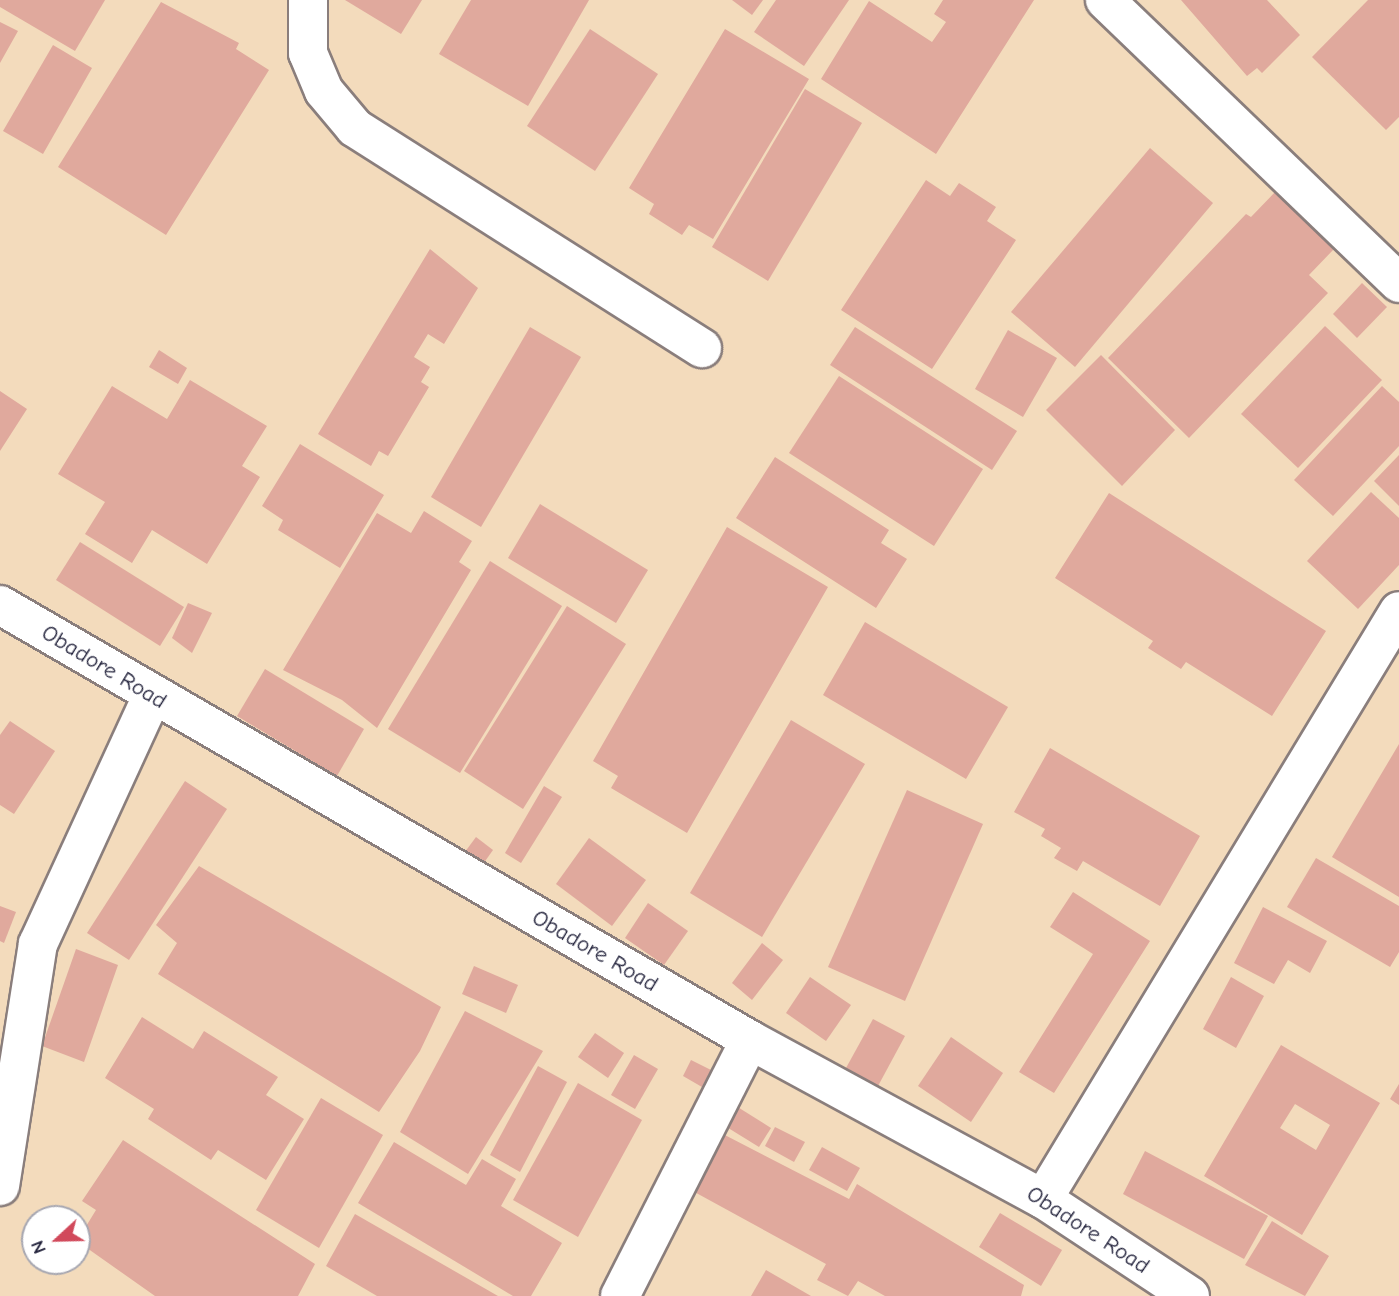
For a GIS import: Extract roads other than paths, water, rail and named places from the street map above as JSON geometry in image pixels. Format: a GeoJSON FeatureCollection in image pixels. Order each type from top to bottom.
{"type":"FeatureCollection","features":[{"type":"Feature","properties":{"kind":"street"},"geometry":{"type":"LineString","coordinates":[[308,0],[308,53],[324,91],[355,128],[702,348]]}},
{"type":"Feature","properties":{"kind":"street"},"geometry":{"type":"LineString","coordinates":[[1105,0],[1399,283]]}},
{"type":"Feature","properties":{"kind":"street","name":"Obadore Road"},"geometry":{"type":"LineString","coordinates":[[0,605],[152,696],[750,1040],[1043,1199],[1190,1296]]}},
{"type":"Feature","properties":{"kind":"street"},"geometry":{"type":"LineString","coordinates":[[1043,1199],[1399,611]]}},
{"type":"Feature","properties":{"kind":"street"},"geometry":{"type":"LineString","coordinates":[[1,1168],[38,944],[152,696]]}},
{"type":"Feature","properties":{"kind":"street"},"geometry":{"type":"LineString","coordinates":[[620,1296],[750,1040]]}}]}
